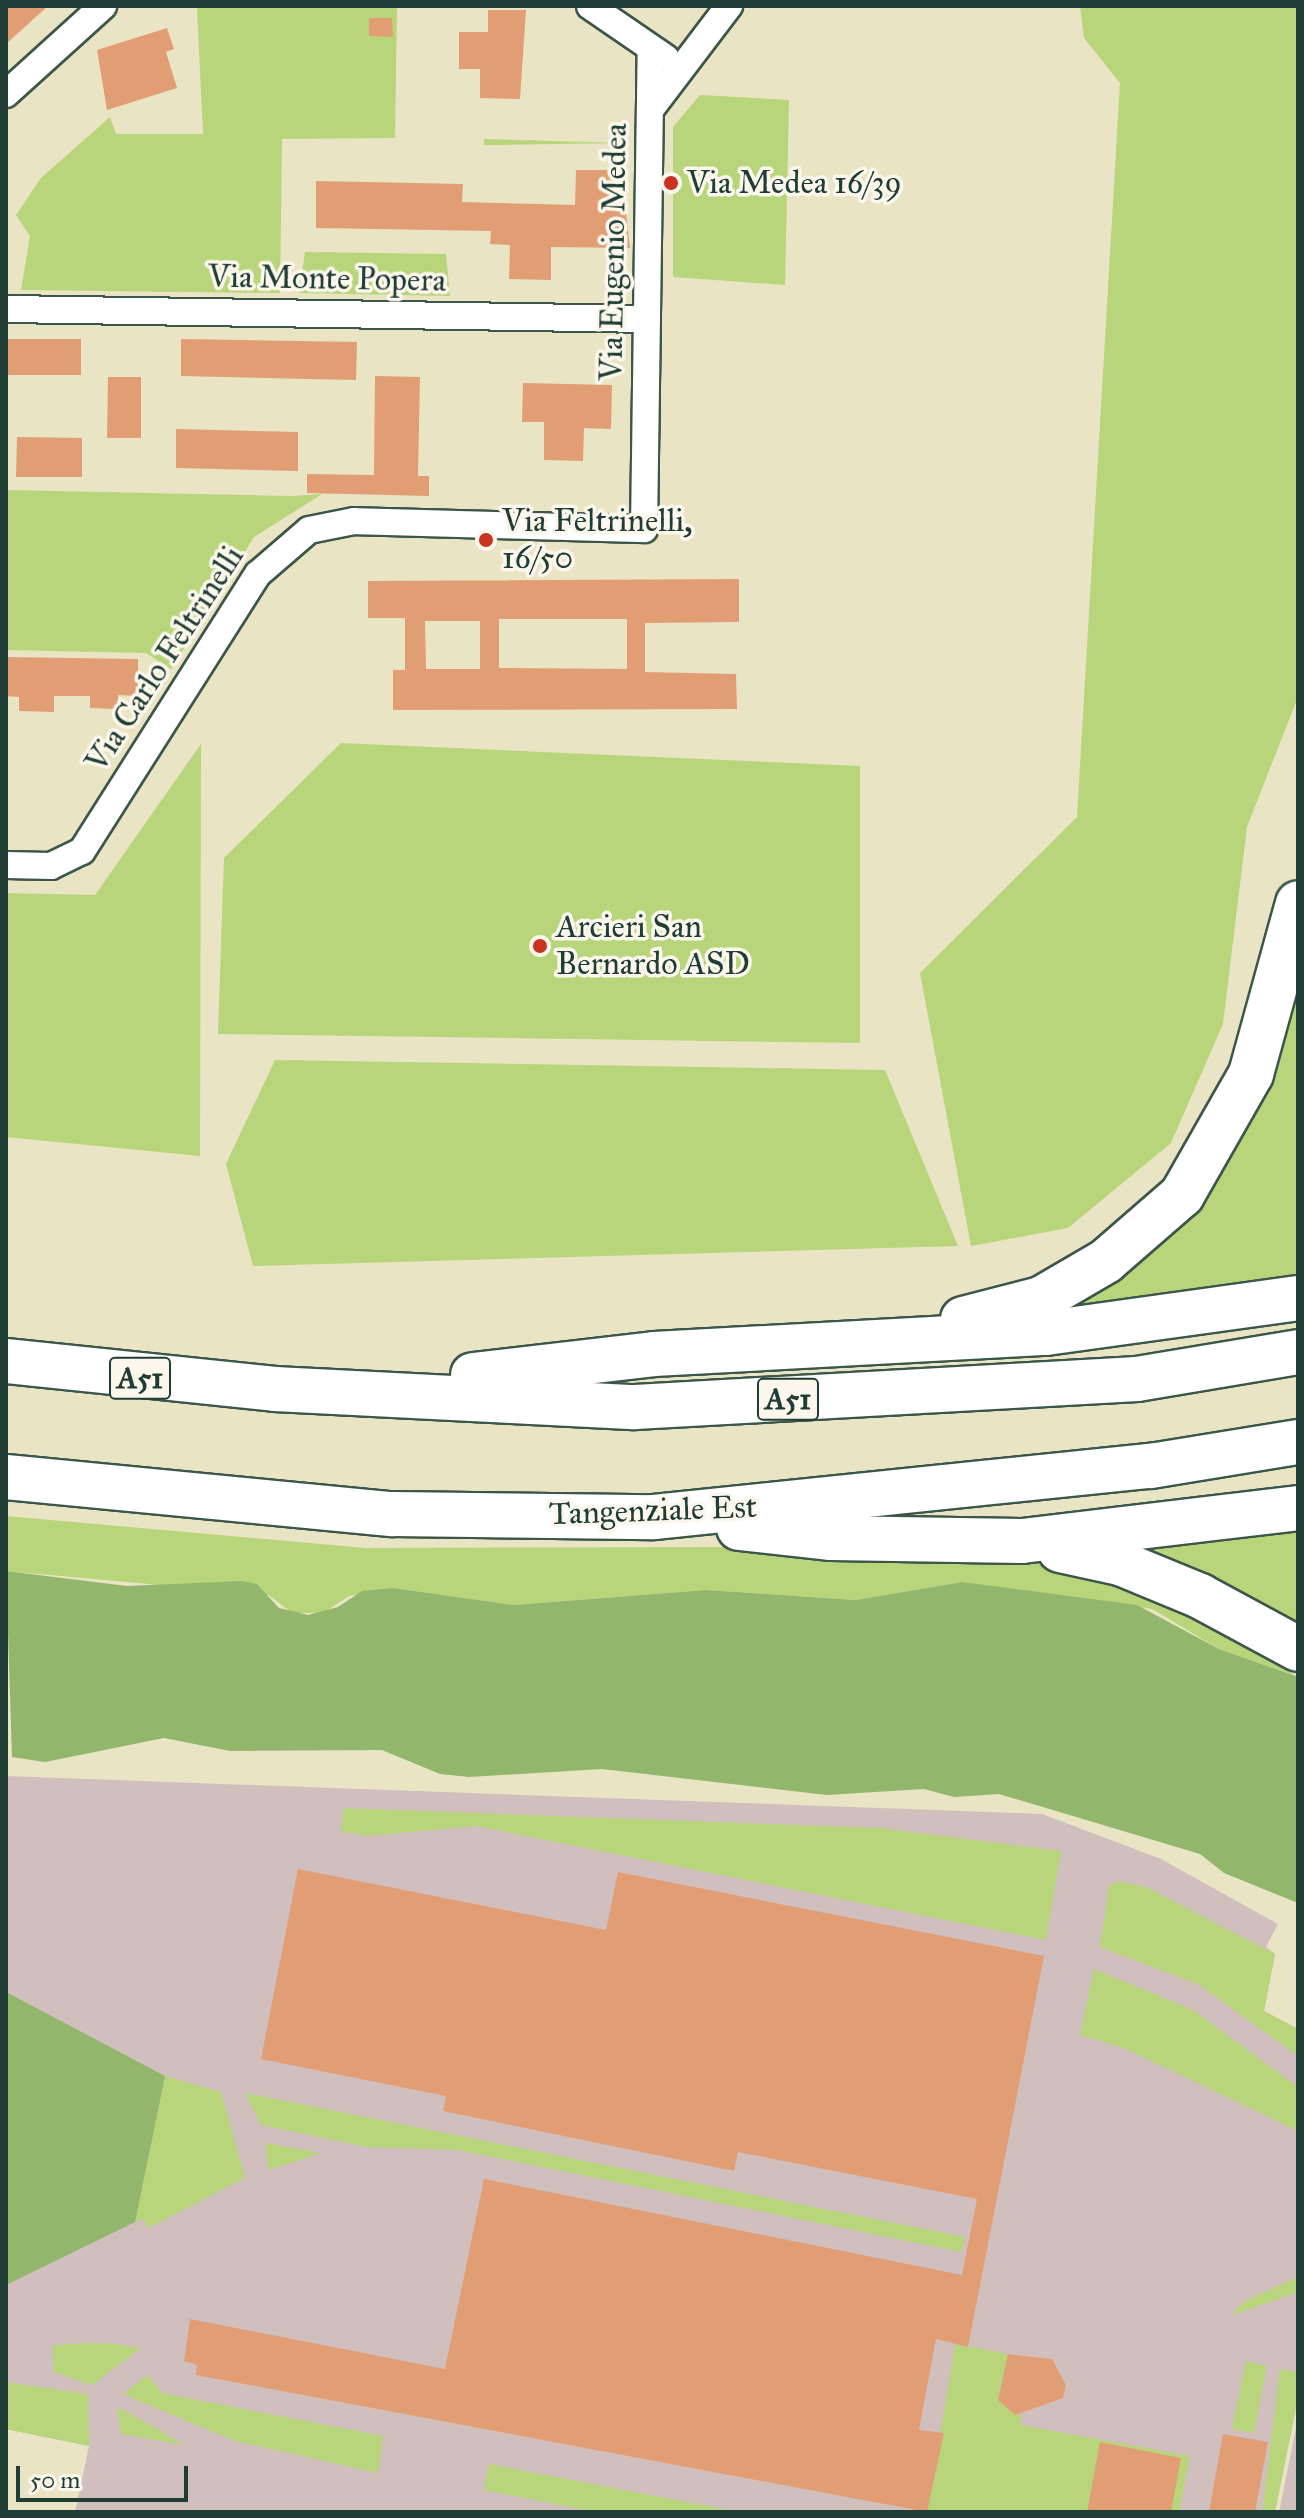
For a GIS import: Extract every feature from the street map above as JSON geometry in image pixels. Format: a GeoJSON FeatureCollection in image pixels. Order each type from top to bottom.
{"type":"FeatureCollection","features":[{"type":"Feature","properties":{"kind":"highway"},"geometry":{"type":"LineString","coordinates":[[848,1347],[1041,1299],[1106,1261],[1182,1195],[1251,1074],[1298,903]]}},
{"type":"Feature","properties":{"kind":"highway"},"geometry":{"type":"LineString","coordinates":[[275,1389],[543,1370],[654,1354],[848,1347],[1046,1333],[1298,1298]]}},
{"type":"Feature","properties":{"kind":"highway","name":"A51"},"geometry":{"type":"LineString","coordinates":[[6,1361],[275,1389],[635,1407],[1137,1379],[1298,1352]]}},
{"type":"Feature","properties":{"kind":"highway","name":"Tangenziale Est"},"geometry":{"type":"LineString","coordinates":[[6,1477],[393,1514],[654,1517],[1151,1466],[1298,1442]]}},
{"type":"Feature","properties":{"kind":"highway"},"geometry":{"type":"LineString","coordinates":[[654,1517],[831,1538],[1022,1541],[1298,1508]]}},
{"type":"Feature","properties":{"kind":"highway"},"geometry":{"type":"LineString","coordinates":[[1022,1541],[1120,1563],[1298,1649]]}},
{"type":"Feature","properties":{"kind":"street"},"geometry":{"type":"LineString","coordinates":[[6,94],[103,6]]}},
{"type":"Feature","properties":{"kind":"street"},"geometry":{"type":"LineString","coordinates":[[590,6],[651,52],[681,60],[693,53]]}},
{"type":"Feature","properties":{"kind":"street"},"geometry":{"type":"LineString","coordinates":[[650,110],[729,6]]}},
{"type":"Feature","properties":{"kind":"street","name":"Via Eugenio Medea"},"geometry":{"type":"LineString","coordinates":[[644,529],[651,52]]}},
{"type":"Feature","properties":{"kind":"street","name":"Via Monte Popera"},"geometry":{"type":"LineString","coordinates":[[6,309],[647,319]]}},
{"type":"Feature","properties":{"kind":"street","name":"Via Carlo Feltrinelli"},"geometry":{"type":"LineString","coordinates":[[6,865],[51,866],[82,851],[258,574],[309,530],[354,521],[644,529]]}},
{"type":"Feature","properties":{"kind":"shaded area"},"geometry":{"type":"Polygon","coordinates":[[[6,1776],[1042,1814],[1161,1859],[1278,1924],[1266,1947],[1275,1954],[1264,2011],[1298,2029],[1298,2398],[1275,2512],[75,2512],[89,2446],[6,2429],[6,1776]]]}},
{"type":"Feature","properties":{"kind":"shaded area"},"geometry":{"type":"Polygon","coordinates":[[[1298,2418],[1298,2512],[1279,2512],[1298,2418]]]}},
{"type":"Feature","properties":{"kind":"green space"},"geometry":{"type":"Polygon","coordinates":[[[397,6],[395,138],[282,139],[280,293],[21,290],[30,236],[16,215],[41,178],[110,117],[116,134],[203,134],[197,7],[397,6]]]}},
{"type":"Feature","properties":{"kind":"green space"},"geometry":{"type":"Polygon","coordinates":[[[1080,6],[1298,6],[1298,697],[1247,827],[1223,1024],[1171,1143],[1068,1228],[971,1246],[920,973],[1077,817],[1120,83],[1084,38],[1080,6]]]}},
{"type":"Feature","properties":{"kind":"green space"},"geometry":{"type":"Polygon","coordinates":[[[700,95],[789,100],[785,285],[673,277],[673,127],[700,95]]]}},
{"type":"Feature","properties":{"kind":"green space"},"geometry":{"type":"Polygon","coordinates":[[[484,139],[624,143],[484,145],[484,139]]]}},
{"type":"Feature","properties":{"kind":"green space"},"geometry":{"type":"Polygon","coordinates":[[[305,252],[446,254],[450,296],[299,293],[305,252]]]}},
{"type":"Feature","properties":{"kind":"green space"},"geometry":{"type":"Polygon","coordinates":[[[6,490],[322,494],[254,537],[171,669],[146,653],[6,650],[6,490]]]}},
{"type":"Feature","properties":{"kind":"green space","name":"Arcieri San Bernardo ASD"},"geometry":{"type":"Polygon","coordinates":[[[341,743],[860,766],[860,1043],[218,1034],[224,858],[341,743]]]}},
{"type":"Feature","properties":{"kind":"green space"},"geometry":{"type":"Polygon","coordinates":[[[201,744],[200,1156],[6,1137],[6,893],[95,895],[201,744]]]}},
{"type":"Feature","properties":{"kind":"green space"},"geometry":{"type":"Polygon","coordinates":[[[1298,966],[1298,1281],[1000,1321],[1120,1258],[1298,966]]]}},
{"type":"Feature","properties":{"kind":"green space"},"geometry":{"type":"Polygon","coordinates":[[[275,1060],[885,1070],[958,1246],[253,1266],[226,1164],[275,1060]]]}},
{"type":"Feature","properties":{"kind":"green space"},"geometry":{"type":"Polygon","coordinates":[[[6,1516],[365,1548],[740,1547],[821,1559],[1032,1562],[1150,1588],[1298,1677],[1219,1649],[1152,1609],[962,1582],[856,1600],[706,1590],[514,1605],[393,1588],[349,1596],[323,1613],[292,1613],[269,1595],[6,1571],[6,1516]]]}},
{"type":"Feature","properties":{"kind":"green space"},"geometry":{"type":"Polygon","coordinates":[[[1298,1517],[1298,1630],[1127,1550],[1298,1517]]]}},
{"type":"Feature","properties":{"kind":"green space"},"geometry":{"type":"Polygon","coordinates":[[[6,1571],[127,1586],[242,1581],[257,1584],[279,1608],[308,1615],[338,1607],[362,1591],[393,1588],[514,1605],[706,1590],[856,1600],[962,1582],[1137,1605],[1219,1649],[1298,1677],[1298,1903],[1224,1873],[1200,1854],[999,1794],[954,1797],[924,1789],[827,1795],[602,1769],[469,1777],[440,1774],[382,1750],[230,1751],[164,1738],[45,1762],[12,1757],[6,1571]]]}},
{"type":"Feature","properties":{"kind":"green space"},"geometry":{"type":"Polygon","coordinates":[[[344,1808],[879,1828],[1061,1851],[1046,1940],[476,1826],[366,1836],[341,1831],[344,1808]]]}},
{"type":"Feature","properties":{"kind":"green space"},"geometry":{"type":"Polygon","coordinates":[[[1118,1881],[1146,1887],[1275,1954],[1264,2011],[1298,2029],[1298,2056],[1198,1984],[1100,1947],[1109,1886],[1118,1881]]]}},
{"type":"Feature","properties":{"kind":"green space"},"geometry":{"type":"Polygon","coordinates":[[[1094,1969],[1193,2010],[1298,2087],[1298,2131],[1124,2048],[1080,2035],[1094,1969]]]}},
{"type":"Feature","properties":{"kind":"green space"},"geometry":{"type":"Polygon","coordinates":[[[6,1992],[165,2076],[135,2222],[6,2285],[6,1992]]]}},
{"type":"Feature","properties":{"kind":"green space"},"geometry":{"type":"Polygon","coordinates":[[[165,2076],[221,2092],[245,2178],[148,2228],[143,2219],[135,2222],[165,2076]]]}},
{"type":"Feature","properties":{"kind":"green space"},"geometry":{"type":"Polygon","coordinates":[[[245,2093],[965,2237],[962,2252],[458,2150],[367,2147],[261,2125],[245,2093]]]}},
{"type":"Feature","properties":{"kind":"green space"},"geometry":{"type":"Polygon","coordinates":[[[266,2143],[321,2153],[268,2170],[266,2143]]]}},
{"type":"Feature","properties":{"kind":"green space"},"geometry":{"type":"Polygon","coordinates":[[[1298,2277],[1298,2292],[1230,2316],[1245,2301],[1298,2277]]]}},
{"type":"Feature","properties":{"kind":"green space"},"geometry":{"type":"Polygon","coordinates":[[[90,2343],[141,2348],[92,2385],[54,2372],[53,2345],[90,2343]]]}},
{"type":"Feature","properties":{"kind":"green space"},"geometry":{"type":"Polygon","coordinates":[[[955,2344],[1008,2354],[998,2400],[1022,2416],[1020,2425],[1190,2456],[1179,2512],[927,2512],[955,2344]]]}},
{"type":"Feature","properties":{"kind":"green space"},"geometry":{"type":"Polygon","coordinates":[[[1246,2361],[1267,2366],[1254,2433],[1232,2429],[1246,2361]]]}},
{"type":"Feature","properties":{"kind":"green space"},"geometry":{"type":"Polygon","coordinates":[[[1280,2369],[1298,2373],[1298,2398],[1275,2512],[1262,2512],[1280,2369]]]}},
{"type":"Feature","properties":{"kind":"green space"},"geometry":{"type":"Polygon","coordinates":[[[148,2375],[162,2393],[383,2436],[378,2473],[235,2441],[123,2394],[148,2375]]]}},
{"type":"Feature","properties":{"kind":"green space"},"geometry":{"type":"Polygon","coordinates":[[[6,2382],[88,2394],[89,2446],[6,2429],[6,2382]]]}},
{"type":"Feature","properties":{"kind":"green space"},"geometry":{"type":"Polygon","coordinates":[[[117,2407],[158,2429],[184,2445],[121,2434],[117,2407]]]}},
{"type":"Feature","properties":{"kind":"green space"},"geometry":{"type":"Polygon","coordinates":[[[489,2464],[739,2512],[595,2512],[484,2490],[489,2464]]]}},
{"type":"Feature","properties":{"kind":"building"},"geometry":{"type":"Polygon","coordinates":[[[6,6],[48,6],[6,44],[6,6]]]}},
{"type":"Feature","properties":{"kind":"building"},"geometry":{"type":"Polygon","coordinates":[[[488,10],[526,10],[520,99],[480,98],[480,69],[459,69],[459,32],[488,32],[488,10]]]}},
{"type":"Feature","properties":{"kind":"building"},"geometry":{"type":"Polygon","coordinates":[[[369,18],[392,18],[393,37],[369,36],[369,18]]]}},
{"type":"Feature","properties":{"kind":"building"},"geometry":{"type":"Polygon","coordinates":[[[167,28],[174,49],[166,52],[177,88],[107,110],[97,50],[167,28]]]}},
{"type":"Feature","properties":{"kind":"building"},"geometry":{"type":"Polygon","coordinates":[[[576,170],[621,170],[630,248],[551,247],[551,280],[509,279],[510,245],[490,244],[491,231],[316,228],[316,181],[463,184],[462,202],[575,205],[576,170]]]}},
{"type":"Feature","properties":{"kind":"building"},"geometry":{"type":"Polygon","coordinates":[[[6,339],[81,339],[81,375],[6,375],[6,339]]]}},
{"type":"Feature","properties":{"kind":"building"},"geometry":{"type":"Polygon","coordinates":[[[181,339],[357,342],[356,380],[181,376],[181,339]]]}},
{"type":"Feature","properties":{"kind":"building"},"geometry":{"type":"Polygon","coordinates":[[[375,376],[420,377],[418,476],[429,476],[429,496],[307,493],[307,474],[374,475],[375,376]]]}},
{"type":"Feature","properties":{"kind":"building"},"geometry":{"type":"Polygon","coordinates":[[[108,377],[141,377],[141,438],[107,438],[108,377]]]}},
{"type":"Feature","properties":{"kind":"building"},"geometry":{"type":"Polygon","coordinates":[[[523,383],[612,385],[611,429],[584,428],[583,461],[544,460],[544,422],[522,422],[523,383]]]}},
{"type":"Feature","properties":{"kind":"building"},"geometry":{"type":"Polygon","coordinates":[[[176,429],[298,432],[298,471],[176,468],[176,429]]]}},
{"type":"Feature","properties":{"kind":"building"},"geometry":{"type":"Polygon","coordinates":[[[17,437],[82,438],[82,477],[16,477],[17,437]]]}},
{"type":"Feature","properties":{"kind":"building"},"geometry":{"type":"Polygon","coordinates":[[[739,579],[739,622],[645,623],[645,672],[736,674],[737,709],[393,710],[393,670],[405,670],[405,618],[368,618],[368,581],[739,579]],[[499,619],[499,668],[627,669],[627,619],[499,619]],[[425,621],[426,669],[480,669],[480,621],[425,621]]]}},
{"type":"Feature","properties":{"kind":"building"},"geometry":{"type":"Polygon","coordinates":[[[6,657],[138,659],[138,696],[118,695],[118,709],[90,708],[90,696],[54,696],[54,712],[19,711],[19,697],[6,696],[6,657]]]}},
{"type":"Feature","properties":{"kind":"building"},"geometry":{"type":"Polygon","coordinates":[[[298,1869],[606,1930],[618,1872],[1044,1956],[968,2347],[936,2339],[919,2430],[944,2433],[927,2512],[196,2375],[197,2365],[184,2361],[190,2319],[445,2369],[484,2179],[962,2275],[977,2199],[738,2152],[734,2171],[443,2111],[446,2096],[261,2059],[298,1869]]]}},
{"type":"Feature","properties":{"kind":"building"},"geometry":{"type":"Polygon","coordinates":[[[1008,2354],[1052,2359],[1066,2385],[1063,2398],[1015,2415],[998,2400],[1008,2354]]]}},
{"type":"Feature","properties":{"kind":"building"},"geometry":{"type":"Polygon","coordinates":[[[1223,2434],[1268,2442],[1255,2512],[1209,2512],[1223,2434]]]}},
{"type":"Feature","properties":{"kind":"building"},"geometry":{"type":"Polygon","coordinates":[[[1100,2442],[1181,2458],[1171,2512],[1087,2512],[1100,2442]]]}},
{"type":"Feature","properties":{"kind":"place","name":"Via Medea 16/39"},"geometry":{"type":"Point","coordinates":[671,183]}},
{"type":"Feature","properties":{"kind":"place","name":"Via Feltrinelli, 16/50"},"geometry":{"type":"Point","coordinates":[486,540]}},
{"type":"Feature","properties":{"kind":"place","name":"Arcieri San Bernardo ASD"},"geometry":{"type":"Point","coordinates":[540,946]}}]}
